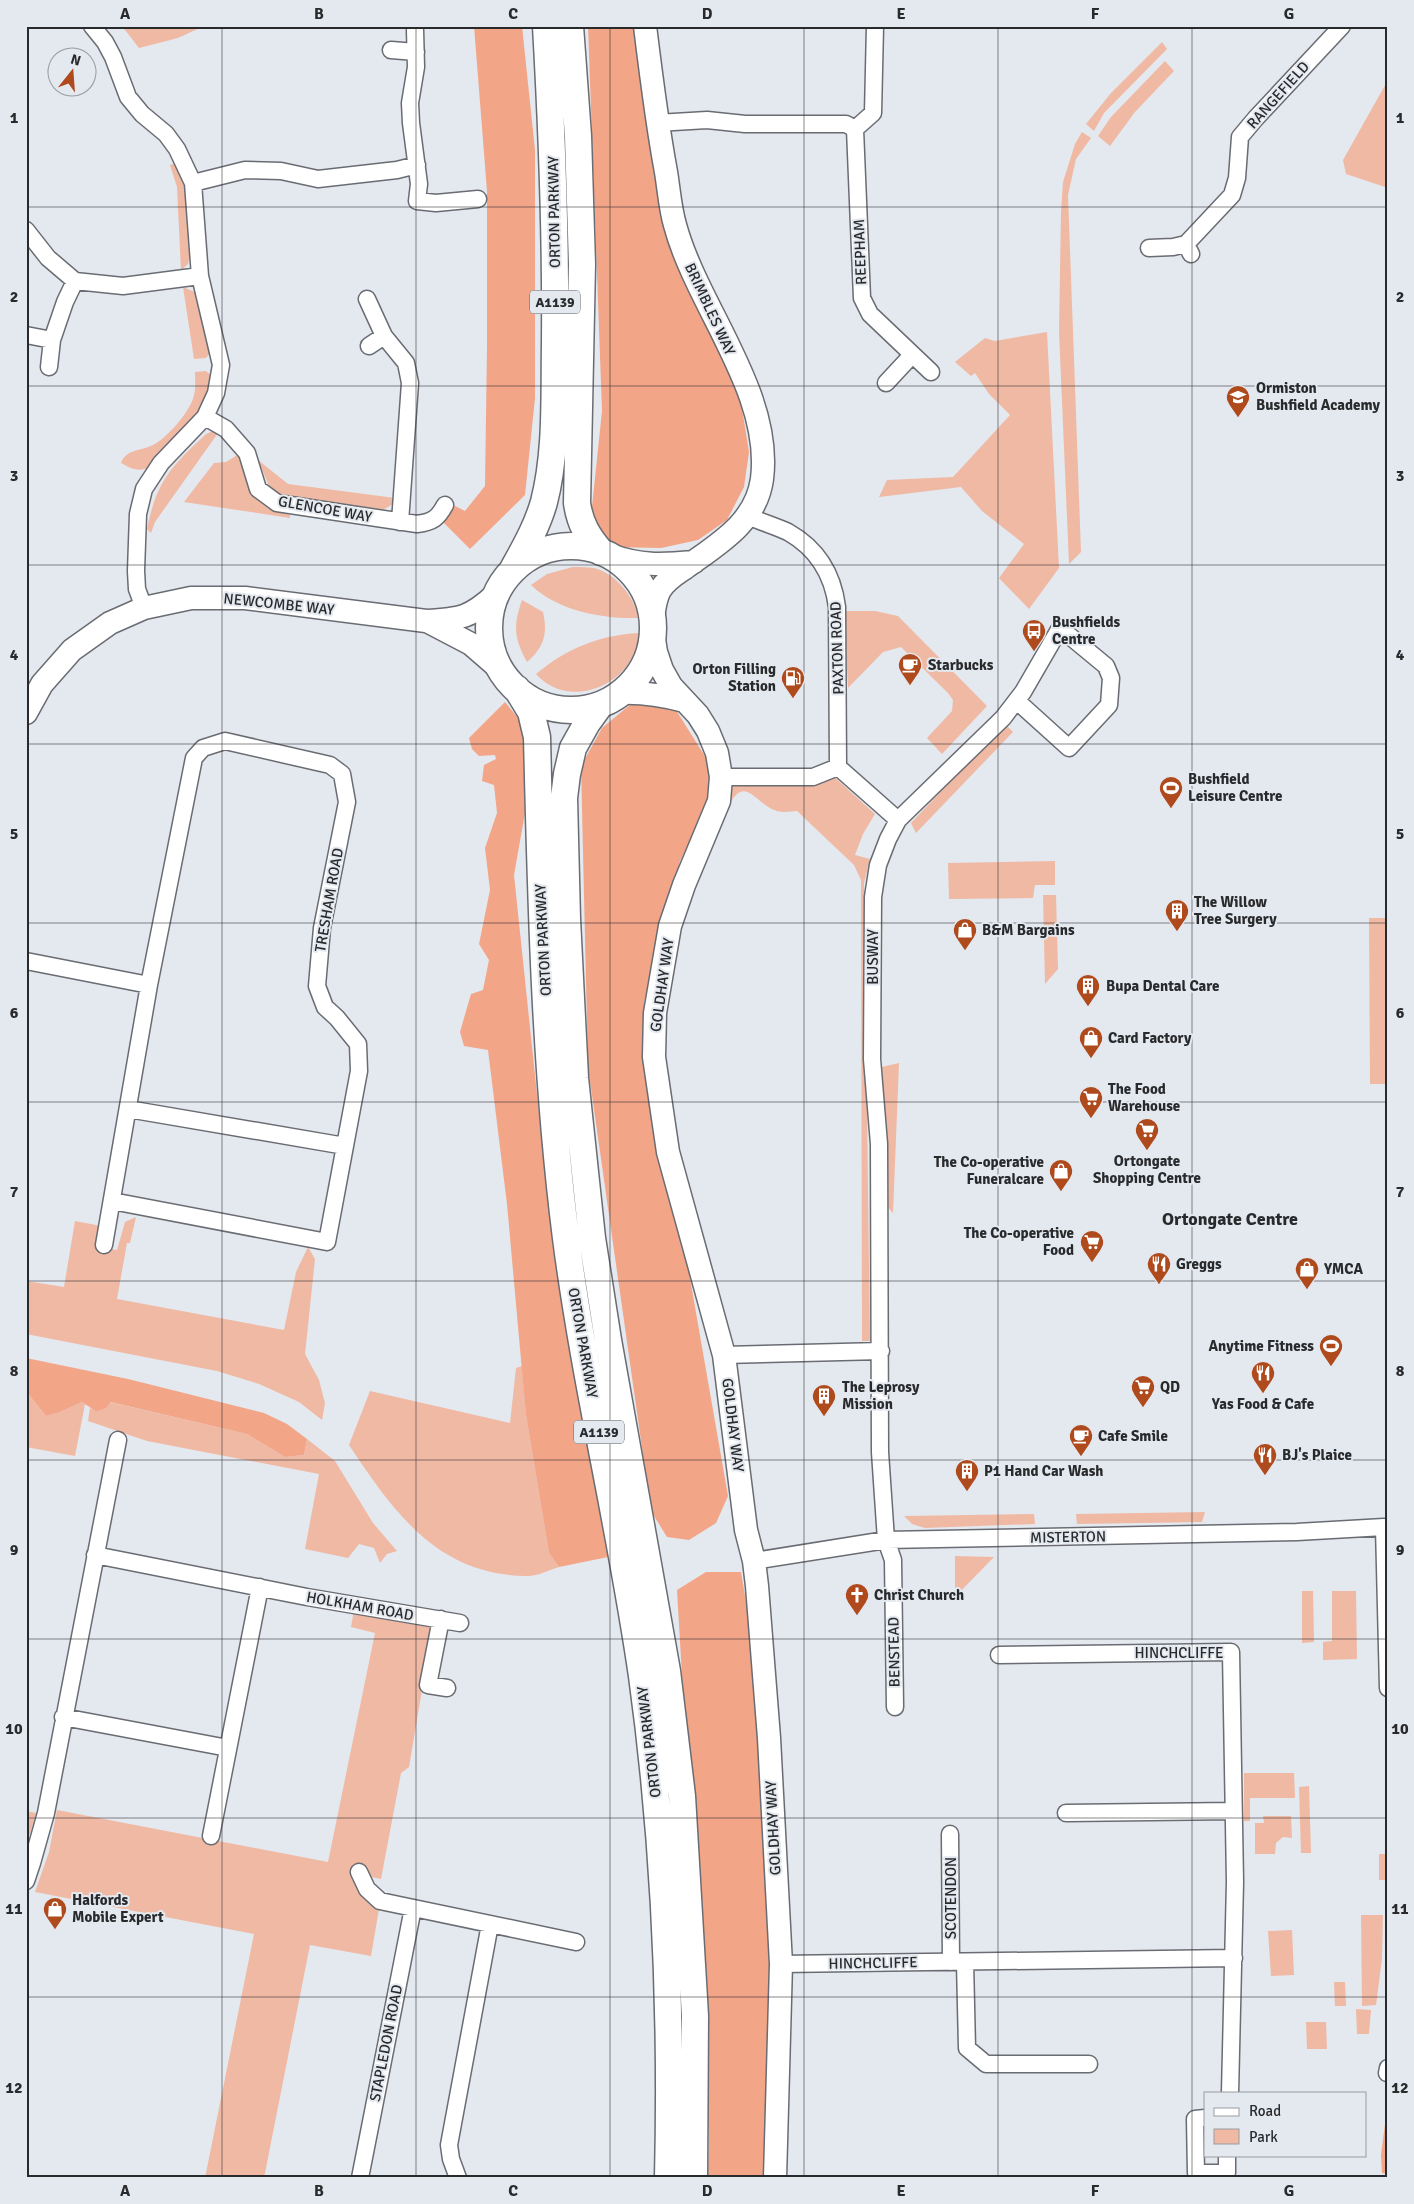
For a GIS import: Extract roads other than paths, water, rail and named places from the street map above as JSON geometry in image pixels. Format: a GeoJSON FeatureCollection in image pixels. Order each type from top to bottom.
{"type":"FeatureCollection","features":[{"type":"Feature","properties":{"kind":"main road","name":"ORTON PARKWAY"},"geometry":{"type":"LineString","coordinates":[[512,571],[534,531],[544,503],[550,470],[554,417],[556,264],[546,26]]}},
{"type":"Feature","properties":{"kind":"main road","name":"ORTON PARKWAY"},"geometry":{"type":"LineString","coordinates":[[570,26],[578,136],[582,264],[577,503],[579,518],[584,530],[605,553]]}},
{"type":"Feature","properties":{"kind":"main road"},"geometry":{"type":"LineString","coordinates":[[563,546],[582,547],[605,553],[623,564],[634,575],[650,603],[653,626],[648,656],[637,677],[610,699],[578,710],[556,708],[535,701],[509,679],[493,652],[489,632],[490,612],[496,594],[512,571],[527,559],[544,550],[563,546]]}},
{"type":"Feature","properties":{"kind":"main road","name":"ORTON PARKWAY"},"geometry":{"type":"LineString","coordinates":[[509,679],[531,712],[537,737],[542,940],[556,1155],[566,1241],[582,1342],[618,1528],[642,1676],[656,1799],[666,1929],[670,2102],[668,2178]]}},
{"type":"Feature","properties":{"kind":"main road","name":"ORTON PARKWAY"},"geometry":{"type":"LineString","coordinates":[[610,699],[587,723],[573,748],[566,774],[564,798],[575,1078],[592,1238],[608,1340],[667,1671],[682,1796],[696,2016],[694,2178]]}},
{"type":"Feature","properties":{"kind":"street"},"geometry":{"type":"LineString","coordinates":[[92,26],[105,42],[113,57],[128,97],[142,114],[166,134],[178,149],[193,183],[200,276],[221,365],[216,392],[205,417],[161,463],[144,489],[138,514],[136,571],[137,589],[144,608]]}},
{"type":"Feature","properties":{"kind":"street","name":"BRIMBLES WAY"},"geometry":{"type":"LineString","coordinates":[[645,26],[657,123],[677,231],[702,297],[734,358],[752,401],[764,459],[762,482],[748,516],[731,536],[669,579],[660,591],[654,604],[653,626]]}},
{"type":"Feature","properties":{"kind":"street"},"geometry":{"type":"LineString","coordinates":[[657,123],[706,120],[745,124],[846,124],[855,129],[873,113],[875,26]]}},
{"type":"Feature","properties":{"kind":"street","name":"RANGEFIELD"},"geometry":{"type":"LineString","coordinates":[[1149,248],[1188,249],[1232,195],[1237,178],[1240,137],[1342,26]]}},
{"type":"Feature","properties":{"kind":"street"},"geometry":{"type":"LineString","coordinates":[[415,30],[416,52],[410,103],[410,124],[420,184],[417,201],[436,202],[478,199]]}},
{"type":"Feature","properties":{"kind":"street"},"geometry":{"type":"LineString","coordinates":[[392,50],[416,52]]}},
{"type":"Feature","properties":{"kind":"street","name":"REEPHAM"},"geometry":{"type":"LineString","coordinates":[[855,129],[862,298],[870,314],[931,372]]}},
{"type":"Feature","properties":{"kind":"street"},"geometry":{"type":"LineString","coordinates":[[193,183],[245,170],[281,170],[318,179],[397,170],[417,165]]}},
{"type":"Feature","properties":{"kind":"street"},"geometry":{"type":"LineString","coordinates":[[26,230],[48,258],[75,281],[123,286],[200,276]]}},
{"type":"Feature","properties":{"kind":"street"},"geometry":{"type":"LineString","coordinates":[[48,367],[52,340],[65,302],[75,281]]}},
{"type":"Feature","properties":{"kind":"street"},"geometry":{"type":"LineString","coordinates":[[367,299],[384,336],[406,362],[410,383],[400,522]]}},
{"type":"Feature","properties":{"kind":"street"},"geometry":{"type":"LineString","coordinates":[[26,335],[52,340]]}},
{"type":"Feature","properties":{"kind":"street"},"geometry":{"type":"LineString","coordinates":[[369,346],[384,336]]}},
{"type":"Feature","properties":{"kind":"street"},"geometry":{"type":"LineString","coordinates":[[886,383],[912,355]]}},
{"type":"Feature","properties":{"kind":"street","name":"GLENCOE WAY"},"geometry":{"type":"LineString","coordinates":[[205,417],[226,429],[247,454],[258,489],[277,503],[417,524],[429,523],[438,517],[445,505]]}},
{"type":"Feature","properties":{"kind":"street","name":"PAXTON ROAD"},"geometry":{"type":"LineString","coordinates":[[748,516],[788,532],[807,547],[827,569],[835,588],[838,625],[838,767]]}},
{"type":"Feature","properties":{"kind":"street"},"geometry":{"type":"LineString","coordinates":[[605,553],[629,562],[650,565],[694,562]]}},
{"type":"Feature","properties":{"kind":"street","name":"NEWCOMBE WAY"},"geometry":{"type":"LineString","coordinates":[[26,713],[42,684],[72,650],[110,623],[144,608],[191,598],[245,598],[426,621],[472,614],[496,594]]}},
{"type":"Feature","properties":{"kind":"street","name":"NEWCOMBE WAY"},"geometry":{"type":"LineString","coordinates":[[426,621],[471,644],[509,679]]}},
{"type":"Feature","properties":{"kind":"street","name":"GOLDHAY WAY"},"geometry":{"type":"LineString","coordinates":[[653,626],[656,652],[662,670],[671,686],[698,715],[708,731],[717,753],[721,777],[719,801],[684,885],[670,926],[655,1013],[654,1057],[668,1152],[724,1355],[746,1530],[754,1561],[769,1738],[781,1964],[775,2178]]}},
{"type":"Feature","properties":{"kind":"street","name":"BUSWAY"},"geometry":{"type":"LineString","coordinates":[[886,1540],[880,1452],[879,1144],[872,1059],[873,897],[878,865],[898,820],[1003,718],[1016,701],[1060,628],[1106,666],[1111,678],[1109,705],[1069,748],[1016,701]]}},
{"type":"Feature","properties":{"kind":"street"},"geometry":{"type":"LineString","coordinates":[[610,699],[642,692],[684,701]]}},
{"type":"Feature","properties":{"kind":"street","name":"TRESHAM ROAD"},"geometry":{"type":"LineString","coordinates":[[104,1245],[149,984],[194,758],[203,748],[226,741],[330,765],[342,774],[347,802],[322,928],[317,986],[326,1007],[358,1044],[359,1071],[327,1242],[112,1201]]}},
{"type":"Feature","properties":{"kind":"street"},"geometry":{"type":"LineString","coordinates":[[721,777],[812,777],[838,767],[898,820]]}},
{"type":"Feature","properties":{"kind":"street"},"geometry":{"type":"LineString","coordinates":[[26,961],[149,984]]}},
{"type":"Feature","properties":{"kind":"street"},"geometry":{"type":"LineString","coordinates":[[128,1109],[345,1146]]}},
{"type":"Feature","properties":{"kind":"street"},"geometry":{"type":"LineString","coordinates":[[724,1355],[881,1351]]}},
{"type":"Feature","properties":{"kind":"street"},"geometry":{"type":"LineString","coordinates":[[26,1881],[29,1862],[46,1813],[63,1717],[118,1440]]}},
{"type":"Feature","properties":{"kind":"street","name":"MISTERTON"},"geometry":{"type":"LineString","coordinates":[[754,1561],[886,1540],[1287,1532],[1384,1528],[1388,1688]]}},
{"type":"Feature","properties":{"kind":"street","name":"BENSTEAD"},"geometry":{"type":"LineString","coordinates":[[886,1540],[893,1560],[895,1707]]}},
{"type":"Feature","properties":{"kind":"street","name":"HOLKHAM ROAD"},"geometry":{"type":"LineString","coordinates":[[95,1555],[460,1623]]}},
{"type":"Feature","properties":{"kind":"street"},"geometry":{"type":"LineString","coordinates":[[211,1836],[260,1587]]}},
{"type":"Feature","properties":{"kind":"street"},"geometry":{"type":"LineString","coordinates":[[440,1620],[428,1685],[447,1688]]}},
{"type":"Feature","properties":{"kind":"street","name":"HINCHCLIFFE"},"geometry":{"type":"LineString","coordinates":[[999,1655],[1231,1652],[1234,1958],[1230,2092]]}},
{"type":"Feature","properties":{"kind":"street"},"geometry":{"type":"LineString","coordinates":[[63,1717],[228,1748]]}},
{"type":"Feature","properties":{"kind":"street"},"geometry":{"type":"LineString","coordinates":[[1066,1813],[1233,1811]]}},
{"type":"Feature","properties":{"kind":"street","name":"SCOTENDON"},"geometry":{"type":"LineString","coordinates":[[950,1834],[958,1962]]}},
{"type":"Feature","properties":{"kind":"street"},"geometry":{"type":"LineString","coordinates":[[359,1872],[367,1889],[380,1901],[576,1942]]}},
{"type":"Feature","properties":{"kind":"street","name":"STAPLEDON ROAD"},"geometry":{"type":"LineString","coordinates":[[360,2178],[413,1908]]}},
{"type":"Feature","properties":{"kind":"street"},"geometry":{"type":"LineString","coordinates":[[458,2178],[450,2159],[449,2145],[490,1924]]}},
{"type":"Feature","properties":{"kind":"street","name":"HINCHCLIFFE"},"geometry":{"type":"LineString","coordinates":[[781,1964],[1234,1958]]}},
{"type":"Feature","properties":{"kind":"street"},"geometry":{"type":"LineString","coordinates":[[958,1962],[967,2048],[986,2064],[1089,2064]]}},
{"type":"Feature","properties":{"kind":"street"},"geometry":{"type":"LineString","coordinates":[[1204,2118],[1195,2119],[1196,2173],[1227,2173],[1227,2156]]}},
{"type":"Feature","properties":{"kind":"place","name":"Ormiston Bushfield Academy"},"geometry":{"type":"Point","coordinates":[1238,418]}},
{"type":"Feature","properties":{"kind":"place","name":"Bushfields Centre"},"geometry":{"type":"Point","coordinates":[1034,652]}},
{"type":"Feature","properties":{"kind":"place","name":"Starbucks"},"geometry":{"type":"Point","coordinates":[910,686]}},
{"type":"Feature","properties":{"kind":"place","name":"Orton Filling Station"},"geometry":{"type":"Point","coordinates":[793,699]}},
{"type":"Feature","properties":{"kind":"place","name":"Bushfield Leisure Centre"},"geometry":{"type":"Point","coordinates":[1171,809]}},
{"type":"Feature","properties":{"kind":"place","name":"The Willow Tree Surgery"},"geometry":{"type":"Point","coordinates":[1177,932]}},
{"type":"Feature","properties":{"kind":"place","name":"B&M Bargains"},"geometry":{"type":"Point","coordinates":[965,951]}},
{"type":"Feature","properties":{"kind":"place","name":"Bupa Dental Care"},"geometry":{"type":"Point","coordinates":[1088,1007]}},
{"type":"Feature","properties":{"kind":"place","name":"Card Factory"},"geometry":{"type":"Point","coordinates":[1091,1059]}},
{"type":"Feature","properties":{"kind":"place","name":"The Food Warehouse"},"geometry":{"type":"Point","coordinates":[1091,1119]}},
{"type":"Feature","properties":{"kind":"place","name":"Ortongate Shopping Centre"},"geometry":{"type":"Point","coordinates":[1147,1151]}},
{"type":"Feature","properties":{"kind":"place","name":"The Co-operative Funeralcare"},"geometry":{"type":"Point","coordinates":[1061,1192]}},
{"type":"Feature","properties":{"kind":"place","name":"The Co-operative Food"},"geometry":{"type":"Point","coordinates":[1092,1263]}},
{"type":"Feature","properties":{"kind":"place","name":"Greggs"},"geometry":{"type":"Point","coordinates":[1159,1285]}},
{"type":"Feature","properties":{"kind":"place","name":"YMCA"},"geometry":{"type":"Point","coordinates":[1307,1290]}},
{"type":"Feature","properties":{"kind":"place","name":"Anytime Fitness"},"geometry":{"type":"Point","coordinates":[1331,1367]}},
{"type":"Feature","properties":{"kind":"place","name":"Yas Food & Cafe"},"geometry":{"type":"Point","coordinates":[1263,1394]}},
{"type":"Feature","properties":{"kind":"place","name":"QD"},"geometry":{"type":"Point","coordinates":[1143,1408]}},
{"type":"Feature","properties":{"kind":"place","name":"The Leprosy Mission"},"geometry":{"type":"Point","coordinates":[824,1417]}},
{"type":"Feature","properties":{"kind":"place","name":"Cafe Smile"},"geometry":{"type":"Point","coordinates":[1081,1457]}},
{"type":"Feature","properties":{"kind":"place","name":"BJ's Plaice"},"geometry":{"type":"Point","coordinates":[1265,1476]}},
{"type":"Feature","properties":{"kind":"place","name":"P1 Hand Car Wash"},"geometry":{"type":"Point","coordinates":[967,1492]}},
{"type":"Feature","properties":{"kind":"place","name":"Christ Church"},"geometry":{"type":"Point","coordinates":[857,1616]}},
{"type":"Feature","properties":{"kind":"place","name":"Halfords Mobile Expert"},"geometry":{"type":"Point","coordinates":[55,1930]}},
{"type":"Feature","properties":{"kind":"district","name":"Ortongate Centre"},"geometry":{"type":"Point","coordinates":[1230,1219]}}]}
